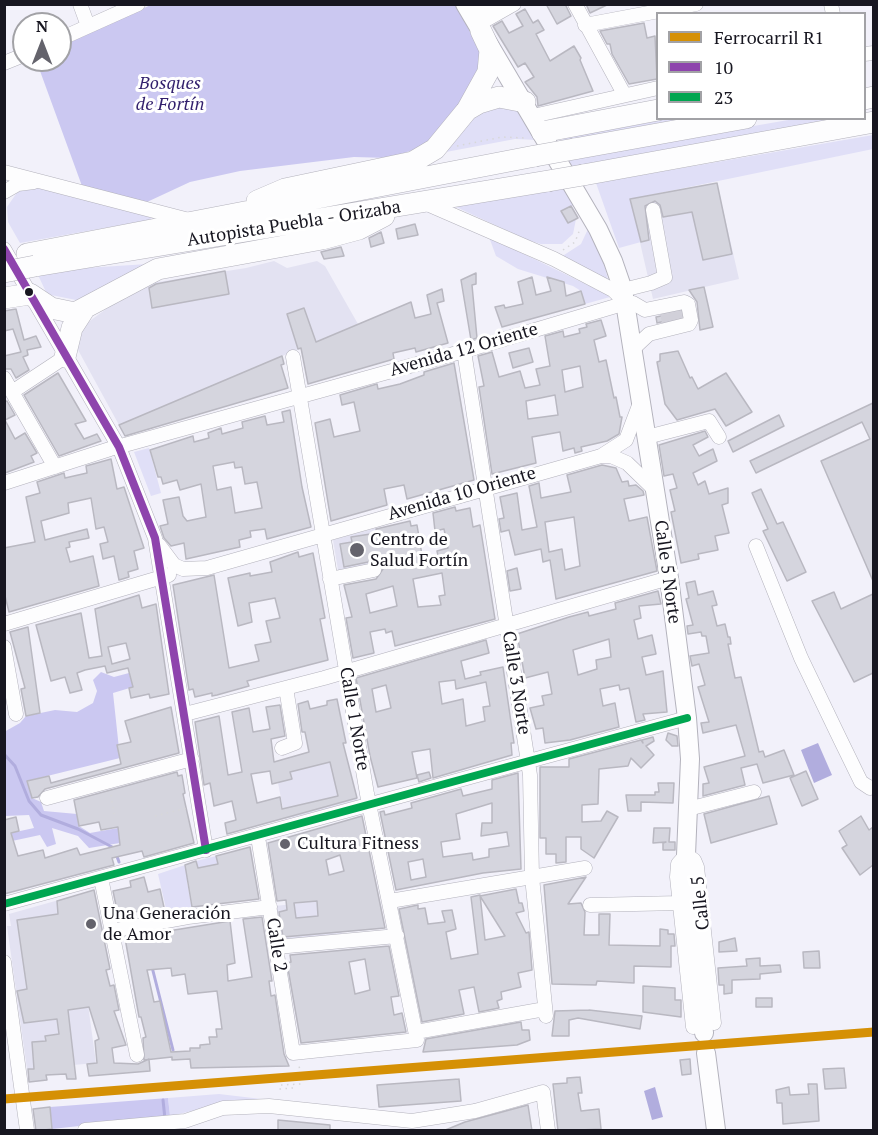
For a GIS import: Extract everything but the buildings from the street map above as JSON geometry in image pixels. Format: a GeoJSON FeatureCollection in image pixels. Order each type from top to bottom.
{"type":"FeatureCollection","features":[{"type":"Feature","properties":{"kind":"highway"},"geometry":{"type":"LineString","coordinates":[[224,217],[285,189],[413,162],[442,142],[467,110],[488,72],[490,50],[474,19]]}},
{"type":"Feature","properties":{"kind":"highway"},"geometry":{"type":"LineString","coordinates":[[467,110],[479,103],[499,97],[531,122],[656,110]]}},
{"type":"Feature","properties":{"kind":"highway","name":"Autopista Puebla - Orizaba"},"geometry":{"type":"LineString","coordinates":[[4,272],[31,260],[194,222],[735,120]]}},
{"type":"Feature","properties":{"kind":"highway","name":"Autopista Puebla - Orizaba"},"geometry":{"type":"LineString","coordinates":[[4,258],[31,260],[413,204],[873,122]]}},
{"type":"Feature","properties":{"kind":"highway"},"geometry":{"type":"LineString","coordinates":[[4,298],[30,294],[51,308],[65,312],[83,310],[129,282],[158,268],[322,239],[359,229],[413,204]]}},
{"type":"Feature","properties":{"kind":"highway"},"geometry":{"type":"LineString","coordinates":[[66,357],[72,328],[83,310]]}},
{"type":"Feature","properties":{"kind":"main road","name":"Calle 5 Norte"},"geometry":{"type":"LineString","coordinates":[[474,19],[531,122],[606,244],[625,297],[669,578],[687,718],[690,759],[686,855],[703,1028]]}},
{"type":"Feature","properties":{"kind":"main road"},"geometry":{"type":"LineString","coordinates":[[706,1053],[716,1131]]}},
{"type":"Feature","properties":{"kind":"street"},"geometry":{"type":"LineString","coordinates":[[80,4],[88,26]]}},
{"type":"Feature","properties":{"kind":"street"},"geometry":{"type":"LineString","coordinates":[[72,33],[138,4]]}},
{"type":"Feature","properties":{"kind":"street"},"geometry":{"type":"LineString","coordinates":[[474,19],[492,4]]}},
{"type":"Feature","properties":{"kind":"street"},"geometry":{"type":"LineString","coordinates":[[474,19],[514,4]]}},
{"type":"Feature","properties":{"kind":"street"},"geometry":{"type":"LineString","coordinates":[[575,4],[624,94]]}},
{"type":"Feature","properties":{"kind":"street"},"geometry":{"type":"LineString","coordinates":[[585,25],[696,4]]}},
{"type":"Feature","properties":{"kind":"street"},"geometry":{"type":"LineString","coordinates":[[531,122],[624,94],[656,88]]}},
{"type":"Feature","properties":{"kind":"street"},"geometry":{"type":"LineString","coordinates":[[4,172],[36,182],[165,212],[194,222]]}},
{"type":"Feature","properties":{"kind":"street"},"geometry":{"type":"LineString","coordinates":[[4,192],[24,182],[36,182]]}},
{"type":"Feature","properties":{"kind":"street"},"geometry":{"type":"LineString","coordinates":[[413,204],[554,259],[613,290],[645,310],[671,317],[633,349]]}},
{"type":"Feature","properties":{"kind":"street","name":"Avenida 12 Oriente"},"geometry":{"type":"LineString","coordinates":[[4,483],[120,447],[464,351],[625,297],[665,276],[653,210]]}},
{"type":"Feature","properties":{"kind":"street"},"geometry":{"type":"LineString","coordinates":[[4,249],[120,447],[155,538],[167,558],[183,569]]}},
{"type":"Feature","properties":{"kind":"street","name":"Calle 3 Norte"},"geometry":{"type":"LineString","coordinates":[[417,1036],[545,1012],[532,877],[528,762],[464,351]]}},
{"type":"Feature","properties":{"kind":"street"},"geometry":{"type":"LineString","coordinates":[[12,392],[66,357]]}},
{"type":"Feature","properties":{"kind":"street","name":"Calle 1 Norte"},"geometry":{"type":"LineString","coordinates":[[292,357],[301,396],[345,671],[417,1036]]}},
{"type":"Feature","properties":{"kind":"street"},"geometry":{"type":"LineString","coordinates":[[4,378],[55,467]]}},
{"type":"Feature","properties":{"kind":"street"},"geometry":{"type":"LineString","coordinates":[[601,456],[626,440],[641,401]]}},
{"type":"Feature","properties":{"kind":"street"},"geometry":{"type":"LineString","coordinates":[[647,437],[709,421],[719,437]]}},
{"type":"Feature","properties":{"kind":"street"},"geometry":{"type":"LineString","coordinates":[[601,456],[611,456],[627,463],[655,490]]}},
{"type":"Feature","properties":{"kind":"street","name":"Avenida 10 Oriente"},"geometry":{"type":"LineString","coordinates":[[5,623],[162,578],[183,569],[207,568],[323,533],[601,456]]}},
{"type":"Feature","properties":{"kind":"street"},"geometry":{"type":"LineString","coordinates":[[155,538],[207,850]]}},
{"type":"Feature","properties":{"kind":"street"},"geometry":{"type":"LineString","coordinates":[[756,546],[801,658],[840,739],[861,782],[870,788],[873,787]]}},
{"type":"Feature","properties":{"kind":"street"},"geometry":{"type":"LineString","coordinates":[[330,579],[374,570]]}},
{"type":"Feature","properties":{"kind":"street"},"geometry":{"type":"LineString","coordinates":[[185,714],[286,688],[669,578]]}},
{"type":"Feature","properties":{"kind":"street"},"geometry":{"type":"LineString","coordinates":[[4,647],[16,714]]}},
{"type":"Feature","properties":{"kind":"street"},"geometry":{"type":"LineString","coordinates":[[282,748],[295,743],[286,688]]}},
{"type":"Feature","properties":{"kind":"street"},"geometry":{"type":"LineString","coordinates":[[4,904],[108,881],[207,850],[687,718]]}},
{"type":"Feature","properties":{"kind":"street"},"geometry":{"type":"LineString","coordinates":[[47,798],[192,759]]}},
{"type":"Feature","properties":{"kind":"street"},"geometry":{"type":"LineString","coordinates":[[688,809],[754,792]]}},
{"type":"Feature","properties":{"kind":"street","name":"Calle 2"},"geometry":{"type":"LineString","coordinates":[[258,837],[296,1058]]}},
{"type":"Feature","properties":{"kind":"street","name":"Calle 5"},"geometry":{"type":"LineString","coordinates":[[686,855],[678,864],[680,903],[703,1028]]}},
{"type":"Feature","properties":{"kind":"street"},"geometry":{"type":"LineString","coordinates":[[390,901],[585,868]]}},
{"type":"Feature","properties":{"kind":"street"},"geometry":{"type":"LineString","coordinates":[[108,881],[111,931],[137,1055]]}},
{"type":"Feature","properties":{"kind":"street"},"geometry":{"type":"LineString","coordinates":[[590,905],[680,903]]}},
{"type":"Feature","properties":{"kind":"street"},"geometry":{"type":"LineString","coordinates":[[111,931],[188,917],[270,907]]}},
{"type":"Feature","properties":{"kind":"street"},"geometry":{"type":"LineString","coordinates":[[277,947],[397,936]]}},
{"type":"Feature","properties":{"kind":"street"},"geometry":{"type":"LineString","coordinates":[[4,962],[11,1062],[27,1131]]}},
{"type":"Feature","properties":{"kind":"street"},"geometry":{"type":"LineString","coordinates":[[296,1058],[417,1036]]}},
{"type":"Feature","properties":{"kind":"street"},"geometry":{"type":"LineString","coordinates":[[85,1131],[197,1125],[204,1112],[223,1108],[269,1106],[403,1126],[475,1111],[543,1092],[548,1131]]}},
{"type":"Feature","properties":{"kind":"path"},"geometry":{"type":"LineString","coordinates":[[449,147],[502,137],[531,122]]}},
{"type":"Feature","properties":{"kind":"path"},"geometry":{"type":"LineString","coordinates":[[562,250],[575,242],[581,221]]}},
{"type":"Feature","properties":{"kind":"path"},"geometry":{"type":"LineString","coordinates":[[110,782],[114,814]]}},
{"type":"Feature","properties":{"kind":"path"},"geometry":{"type":"LineString","coordinates":[[154,816],[200,805]]}},
{"type":"Feature","properties":{"kind":"path"},"geometry":{"type":"LineString","coordinates":[[293,1088],[280,1089],[280,1085],[301,1084],[296,1058]]}},
{"type":"Feature","properties":{"kind":"shaded area"},"geometry":{"type":"Polygon","coordinates":[[[517,105],[537,140],[515,139],[446,152],[480,109],[517,105]]]}},
{"type":"Feature","properties":{"kind":"shaded area"},"geometry":{"type":"Polygon","coordinates":[[[656,118],[687,120],[564,142],[562,138],[656,118]]]}},
{"type":"Feature","properties":{"kind":"shaded area"},"geometry":{"type":"Polygon","coordinates":[[[788,120],[853,120],[570,171],[563,159],[788,120]]]}},
{"type":"Feature","properties":{"kind":"shaded area"},"geometry":{"type":"Polygon","coordinates":[[[873,135],[873,149],[631,199],[641,242],[619,248],[596,183],[873,135]]]}},
{"type":"Feature","properties":{"kind":"shaded area"},"geometry":{"type":"Polygon","coordinates":[[[717,183],[739,279],[653,299],[630,199],[717,183]]]}},
{"type":"Feature","properties":{"kind":"shaded area"},"geometry":{"type":"Polygon","coordinates":[[[563,186],[575,205],[561,211],[568,223],[576,219],[573,234],[562,244],[541,244],[527,240],[454,206],[563,186]]]}},
{"type":"Feature","properties":{"kind":"shaded area"},"geometry":{"type":"Polygon","coordinates":[[[33,187],[156,215],[149,220],[20,243],[8,222],[7,207],[18,191],[33,187]]]}},
{"type":"Feature","properties":{"kind":"shaded area"},"geometry":{"type":"Polygon","coordinates":[[[588,229],[603,259],[608,280],[561,257],[581,244],[588,229]]]}},
{"type":"Feature","properties":{"kind":"shaded area"},"geometry":{"type":"Polygon","coordinates":[[[489,237],[610,297],[585,304],[581,291],[573,286],[518,269],[496,256],[489,237]]]}},
{"type":"Feature","properties":{"kind":"shaded area"},"geometry":{"type":"Polygon","coordinates":[[[274,261],[287,268],[317,261],[325,266],[358,324],[119,425],[77,348],[81,331],[87,323],[139,285],[246,268],[274,261]]]}},
{"type":"Feature","properties":{"kind":"shaded area"},"geometry":{"type":"Polygon","coordinates":[[[148,264],[81,301],[46,292],[38,275],[85,268],[148,264]]]}},
{"type":"Feature","properties":{"kind":"shaded area"},"geometry":{"type":"Polygon","coordinates":[[[149,448],[161,493],[151,496],[134,452],[149,448]]]}},
{"type":"Feature","properties":{"kind":"shaded area","name":"Centro de Salud Fortín"},"geometry":{"type":"Polygon","coordinates":[[[376,528],[382,570],[340,582],[333,540],[376,528]]]}},
{"type":"Feature","properties":{"kind":"shaded area"},"geometry":{"type":"Polygon","coordinates":[[[343,743],[358,802],[285,819],[274,762],[343,743]]]}},
{"type":"Feature","properties":{"kind":"shaded area"},"geometry":{"type":"Polygon","coordinates":[[[818,743],[832,775],[814,783],[801,750],[818,743]]]}},
{"type":"Feature","properties":{"kind":"shaded area"},"geometry":{"type":"Polygon","coordinates":[[[216,856],[218,864],[209,866],[200,878],[187,882],[192,909],[167,913],[158,874],[185,865],[188,875],[199,872],[196,861],[216,856]]]}},
{"type":"Feature","properties":{"kind":"shaded area"},"geometry":{"type":"Polygon","coordinates":[[[73,896],[96,1063],[27,1069],[7,926],[11,926],[9,914],[73,896]]]}},
{"type":"Feature","properties":{"kind":"shaded area"},"geometry":{"type":"Polygon","coordinates":[[[336,899],[342,935],[280,940],[275,906],[336,899]]]}},
{"type":"Feature","properties":{"kind":"shaded area"},"geometry":{"type":"Polygon","coordinates":[[[655,1087],[663,1117],[652,1120],[644,1091],[655,1087]]]}},
{"type":"Feature","properties":{"kind":"shaded area"},"geometry":{"type":"Polygon","coordinates":[[[219,1094],[270,1100],[222,1104],[170,1116],[168,1098],[219,1094]]]}},
{"type":"Feature","properties":{"kind":"green space","name":"Bosques de Fortín"},"geometry":{"type":"Polygon","coordinates":[[[153,4],[457,5],[483,59],[474,85],[431,140],[422,147],[389,158],[354,157],[240,171],[190,182],[147,202],[82,186],[40,72],[72,72],[72,41],[153,4]]]}},
{"type":"Feature","properties":{"kind":"green space"},"geometry":{"type":"Polygon","coordinates":[[[101,672],[114,677],[129,673],[133,687],[113,693],[120,758],[27,781],[32,798],[41,802],[44,811],[77,814],[79,826],[90,833],[118,828],[120,843],[89,848],[78,836],[52,828],[56,844],[47,847],[40,835],[12,841],[11,833],[34,828],[29,815],[5,816],[4,732],[20,723],[26,716],[55,710],[77,712],[93,703],[97,691],[93,680],[101,672]]]}},
{"type":"Feature","properties":{"kind":"green space"},"geometry":{"type":"Polygon","coordinates":[[[168,1098],[170,1116],[52,1129],[50,1107],[168,1098]]]}},
{"type":"Feature","properties":{"kind":"waterway"},"geometry":{"type":"LineString","coordinates":[[4,754],[15,766],[29,801],[41,815],[78,829],[114,848],[119,862]]}},
{"type":"Feature","properties":{"kind":"waterway"},"geometry":{"type":"LineString","coordinates":[[152,967],[173,1050]]}},
{"type":"Feature","properties":{"kind":"waterway"},"geometry":{"type":"LineString","coordinates":[[163,1100],[165,1119]]}},
{"type":"Feature","properties":{"kind":"tunnel"},"geometry":{"type":"LineString","coordinates":[[678,310],[681,321]]}},
{"type":"Feature","properties":{"kind":"tunnel"},"geometry":{"type":"LineString","coordinates":[[667,312],[669,323]]}},
{"type":"Feature","properties":{"kind":"rail line","name":"R1"},"geometry":{"type":"LineString","coordinates":[[4,1099],[874,1032]]}},
{"type":"Feature","properties":{"kind":"transit line","name":"10"},"geometry":{"type":"LineString","coordinates":[[4,249],[119,447],[155,538],[206,850]]}},
{"type":"Feature","properties":{"kind":"transit line","name":"23"},"geometry":{"type":"LineString","coordinates":[[4,904],[687,718]]}},
{"type":"Feature","properties":{"kind":"place","name":"Centro de Salud Fortín"},"geometry":{"type":"Point","coordinates":[357,550]}},
{"type":"Feature","properties":{"kind":"place","name":"Cultura Fitness"},"geometry":{"type":"Point","coordinates":[285,844]}},
{"type":"Feature","properties":{"kind":"place","name":"Una Generación de Amor"},"geometry":{"type":"Point","coordinates":[91,924]}}]}
